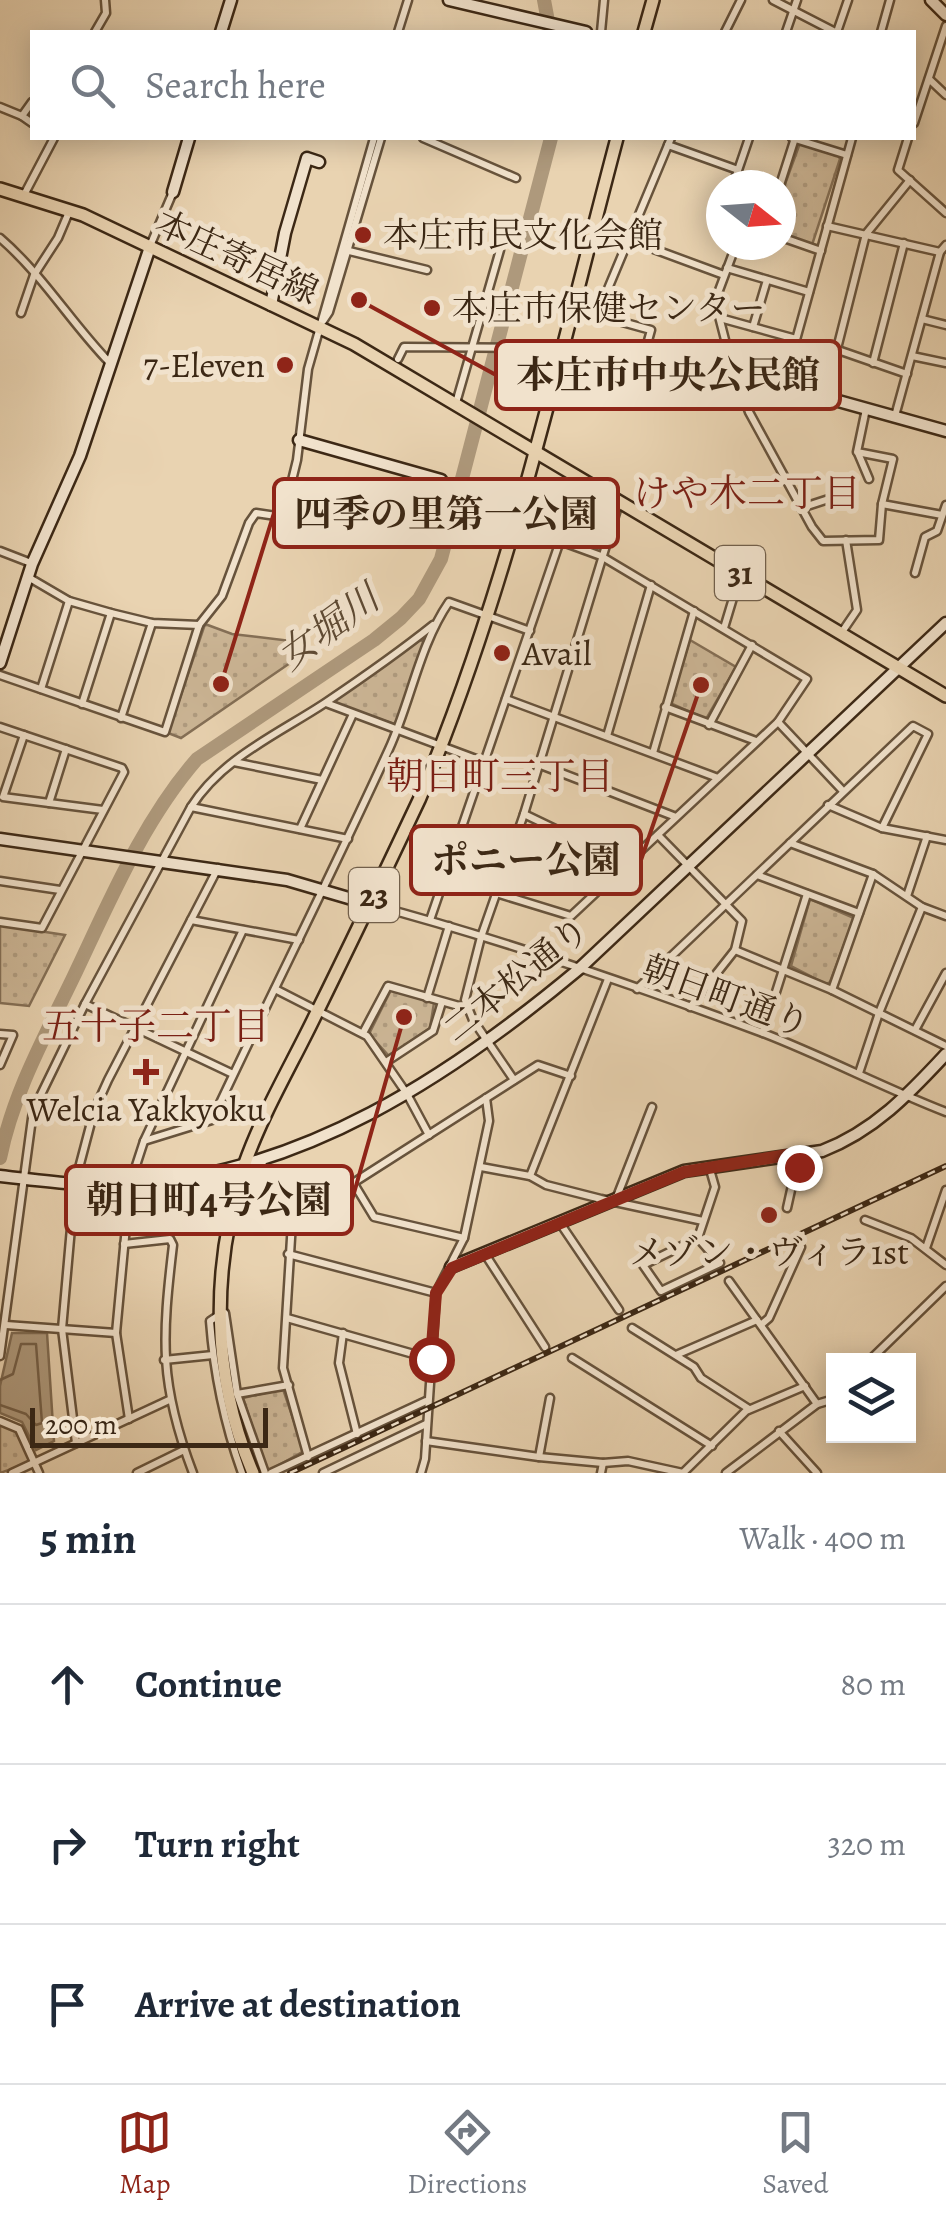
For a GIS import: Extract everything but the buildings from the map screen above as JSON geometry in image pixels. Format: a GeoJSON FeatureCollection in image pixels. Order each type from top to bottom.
{"type":"FeatureCollection","features":[{"type":"Feature","properties":{"kind":"main road"},"geometry":{"type":"LineString","coordinates":[[645,30],[653,0]]}},
{"type":"Feature","properties":{"kind":"main road","name":"23"},"geometry":{"type":"LineString","coordinates":[[253,1473],[233,1396],[219,1309],[225,1246],[245,1164],[442,748],[488,616],[615,140]]}},
{"type":"Feature","properties":{"kind":"main road","name":"本庄寄居線"},"geometry":{"type":"LineString","coordinates":[[0,189],[70,211],[320,326],[534,450]]}},
{"type":"Feature","properties":{"kind":"main road","name":"31"},"geometry":{"type":"LineString","coordinates":[[534,450],[946,696]]}},
{"type":"Feature","properties":{"kind":"street"},"geometry":{"type":"LineString","coordinates":[[96,30],[106,13],[106,0]]}},
{"type":"Feature","properties":{"kind":"street"},"geometry":{"type":"LineString","coordinates":[[222,30],[231,0]]}},
{"type":"Feature","properties":{"kind":"street"},"geometry":{"type":"LineString","coordinates":[[399,30],[408,0]]}},
{"type":"Feature","properties":{"kind":"street"},"geometry":{"type":"LineString","coordinates":[[449,0],[577,30]]}},
{"type":"Feature","properties":{"kind":"street"},"geometry":{"type":"LineString","coordinates":[[601,30],[604,0]]}},
{"type":"Feature","properties":{"kind":"street"},"geometry":{"type":"LineString","coordinates":[[726,30],[741,0]]}},
{"type":"Feature","properties":{"kind":"street"},"geometry":{"type":"LineString","coordinates":[[772,0],[832,30]]}},
{"type":"Feature","properties":{"kind":"street"},"geometry":{"type":"LineString","coordinates":[[787,30],[797,0]]}},
{"type":"Feature","properties":{"kind":"street"},"geometry":{"type":"LineString","coordinates":[[837,30],[848,0]]}},
{"type":"Feature","properties":{"kind":"street"},"geometry":{"type":"LineString","coordinates":[[882,30],[890,0]]}},
{"type":"Feature","properties":{"kind":"street"},"geometry":{"type":"LineString","coordinates":[[931,0],[946,16]]}},
{"type":"Feature","properties":{"kind":"street"},"geometry":{"type":"LineString","coordinates":[[916,116],[946,26]]}},
{"type":"Feature","properties":{"kind":"street"},"geometry":{"type":"LineString","coordinates":[[928,78],[946,95]]}},
{"type":"Feature","properties":{"kind":"street"},"geometry":{"type":"LineString","coordinates":[[22,116],[30,105]]}},
{"type":"Feature","properties":{"kind":"street"},"geometry":{"type":"LineString","coordinates":[[0,107],[30,121]]}},
{"type":"Feature","properties":{"kind":"street"},"geometry":{"type":"LineString","coordinates":[[24,195],[53,140]]}},
{"type":"Feature","properties":{"kind":"street"},"geometry":{"type":"LineString","coordinates":[[0,663],[32,564],[80,456],[189,140]]}},
{"type":"Feature","properties":{"kind":"street"},"geometry":{"type":"LineString","coordinates":[[0,675],[165,732],[200,623],[222,596],[245,531],[256,512],[283,516],[299,440],[308,369],[320,326],[329,312],[377,140]]}},
{"type":"Feature","properties":{"kind":"street"},"geometry":{"type":"LineString","coordinates":[[428,140],[516,178]]}},
{"type":"Feature","properties":{"kind":"street"},"geometry":{"type":"LineString","coordinates":[[738,170],[748,140]]}},
{"type":"Feature","properties":{"kind":"street"},"geometry":{"type":"LineString","coordinates":[[786,170],[799,140]]}},
{"type":"Feature","properties":{"kind":"street"},"geometry":{"type":"LineString","coordinates":[[802,140],[847,155]]}},
{"type":"Feature","properties":{"kind":"street"},"geometry":{"type":"LineString","coordinates":[[784,383],[851,140]]}},
{"type":"Feature","properties":{"kind":"street"},"geometry":{"type":"LineString","coordinates":[[907,140],[898,170],[945,207]]}},
{"type":"Feature","properties":{"kind":"street"},"geometry":{"type":"LineString","coordinates":[[644,356],[651,330],[597,314],[669,141],[731,170]]}},
{"type":"Feature","properties":{"kind":"street"},"geometry":{"type":"LineString","coordinates":[[271,305],[285,233],[308,158],[319,162]]}},
{"type":"Feature","properties":{"kind":"street"},"geometry":{"type":"LineString","coordinates":[[825,396],[866,234],[910,180]]}},
{"type":"Feature","properties":{"kind":"street"},"geometry":{"type":"LineString","coordinates":[[20,313],[36,271],[70,211]]}},
{"type":"Feature","properties":{"kind":"street"},"geometry":{"type":"LineString","coordinates":[[827,226],[943,249],[895,416]]}},
{"type":"Feature","properties":{"kind":"street"},"geometry":{"type":"LineString","coordinates":[[593,227],[726,271],[809,292]]}},
{"type":"Feature","properties":{"kind":"street"},"geometry":{"type":"LineString","coordinates":[[0,238],[36,271],[85,338],[110,364]]}},
{"type":"Feature","properties":{"kind":"street"},"geometry":{"type":"LineString","coordinates":[[796,243],[820,250]]}},
{"type":"Feature","properties":{"kind":"street"},"geometry":{"type":"LineString","coordinates":[[873,362],[904,244]]}},
{"type":"Feature","properties":{"kind":"street"},"geometry":{"type":"LineString","coordinates":[[344,250],[427,270]]}},
{"type":"Feature","properties":{"kind":"street"},"geometry":{"type":"LineString","coordinates":[[457,404],[500,250]]}},
{"type":"Feature","properties":{"kind":"street"},"geometry":{"type":"LineString","coordinates":[[730,260],[715,301],[734,372],[749,412],[801,508],[824,540],[879,540],[882,504],[893,458],[857,452]]}},
{"type":"Feature","properties":{"kind":"street"},"geometry":{"type":"LineString","coordinates":[[754,327],[767,280]]}},
{"type":"Feature","properties":{"kind":"street"},"geometry":{"type":"LineString","coordinates":[[720,318],[796,340]]}},
{"type":"Feature","properties":{"kind":"street"},"geometry":{"type":"LineString","coordinates":[[922,319],[946,325]]}},
{"type":"Feature","properties":{"kind":"street"},"geometry":{"type":"LineString","coordinates":[[398,360],[404,348],[560,348],[644,356],[784,383],[946,431]]}},
{"type":"Feature","properties":{"kind":"street"},"geometry":{"type":"LineString","coordinates":[[838,350],[907,374]]}},
{"type":"Feature","properties":{"kind":"street"},"geometry":{"type":"LineString","coordinates":[[912,356],[946,363]]}},
{"type":"Feature","properties":{"kind":"street"},"geometry":{"type":"LineString","coordinates":[[866,408],[857,452],[869,479]]}},
{"type":"Feature","properties":{"kind":"street"},"geometry":{"type":"LineString","coordinates":[[299,440],[441,480]]}},
{"type":"Feature","properties":{"kind":"street"},"geometry":{"type":"LineString","coordinates":[[801,508],[850,492]]}},
{"type":"Feature","properties":{"kind":"street"},"geometry":{"type":"LineString","coordinates":[[514,1080],[466,1008],[467,989],[480,937],[524,814],[620,502]]}},
{"type":"Feature","properties":{"kind":"street"},"geometry":{"type":"LineString","coordinates":[[882,504],[942,516]]}},
{"type":"Feature","properties":{"kind":"street"},"geometry":{"type":"LineString","coordinates":[[915,573],[925,537],[937,531],[946,505]]}},
{"type":"Feature","properties":{"kind":"street"},"geometry":{"type":"LineString","coordinates":[[841,633],[857,610],[846,540]]}},
{"type":"Feature","properties":{"kind":"street"},"geometry":{"type":"LineString","coordinates":[[430,920],[560,541],[601,556],[806,678],[778,722],[570,916],[496,893]]}},
{"type":"Feature","properties":{"kind":"street"},"geometry":{"type":"LineString","coordinates":[[0,551],[32,564]]}},
{"type":"Feature","properties":{"kind":"street"},"geometry":{"type":"LineString","coordinates":[[724,628],[741,574]]}},
{"type":"Feature","properties":{"kind":"street"},"geometry":{"type":"LineString","coordinates":[[28,576],[69,601],[111,613],[152,624],[200,623]]}},
{"type":"Feature","properties":{"kind":"street"},"geometry":{"type":"LineString","coordinates":[[606,736],[651,586]]}},
{"type":"Feature","properties":{"kind":"street"},"geometry":{"type":"LineString","coordinates":[[41,690],[69,601]]}},
{"type":"Feature","properties":{"kind":"street"},"geometry":{"type":"LineString","coordinates":[[144,1141],[212,1120],[348,839],[397,730],[433,626],[449,602],[530,631]]}},
{"type":"Feature","properties":{"kind":"street"},"geometry":{"type":"LineString","coordinates":[[653,753],[694,610]]}},
{"type":"Feature","properties":{"kind":"street"},"geometry":{"type":"LineString","coordinates":[[82,704],[111,613]]}},
{"type":"Feature","properties":{"kind":"street","name":"二本松通り"},"geometry":{"type":"LineString","coordinates":[[0,1176],[130,1184],[188,1177],[245,1164],[326,1135],[407,1094],[487,1042],[579,969],[946,623]]}},
{"type":"Feature","properties":{"kind":"street"},"geometry":{"type":"LineString","coordinates":[[121,718],[152,624]]}},
{"type":"Feature","properties":{"kind":"street"},"geometry":{"type":"LineString","coordinates":[[0,1356],[34,1112],[159,860],[207,782],[433,626]]}},
{"type":"Feature","properties":{"kind":"street"},"geometry":{"type":"LineString","coordinates":[[709,724],[752,645]]}},
{"type":"Feature","properties":{"kind":"street"},"geometry":{"type":"LineString","coordinates":[[506,699],[718,778]]}},
{"type":"Feature","properties":{"kind":"street"},"geometry":{"type":"LineString","coordinates":[[325,703],[484,762]]}},
{"type":"Feature","properties":{"kind":"street"},"geometry":{"type":"LineString","coordinates":[[666,707],[756,741]]}},
{"type":"Feature","properties":{"kind":"street"},"geometry":{"type":"LineString","coordinates":[[300,829],[353,714]]}},
{"type":"Feature","properties":{"kind":"street"},"geometry":{"type":"LineString","coordinates":[[778,722],[843,791]]}},
{"type":"Feature","properties":{"kind":"street"},"geometry":{"type":"LineString","coordinates":[[0,726],[122,768],[124,772],[42,928],[0,922]]}},
{"type":"Feature","properties":{"kind":"street"},"geometry":{"type":"LineString","coordinates":[[636,989],[913,726],[928,734],[882,828]]}},
{"type":"Feature","properties":{"kind":"street"},"geometry":{"type":"LineString","coordinates":[[24,734],[3,797],[102,810]]}},
{"type":"Feature","properties":{"kind":"street"},"geometry":{"type":"LineString","coordinates":[[49,803],[66,749]]}},
{"type":"Feature","properties":{"kind":"street"},"geometry":{"type":"LineString","coordinates":[[233,762],[322,780]]}},
{"type":"Feature","properties":{"kind":"street"},"geometry":{"type":"LineString","coordinates":[[538,764],[676,817]]}},
{"type":"Feature","properties":{"kind":"street"},"geometry":{"type":"LineString","coordinates":[[828,805],[882,828],[946,840]]}},
{"type":"Feature","properties":{"kind":"street"},"geometry":{"type":"LineString","coordinates":[[191,807],[348,839]]}},
{"type":"Feature","properties":{"kind":"street"},"geometry":{"type":"LineString","coordinates":[[524,814],[626,863]]}},
{"type":"Feature","properties":{"kind":"street"},"geometry":{"type":"LineString","coordinates":[[658,835],[742,921],[736,950],[689,1008]]}},
{"type":"Feature","properties":{"kind":"street"},"geometry":{"type":"LineString","coordinates":[[907,896],[927,836]]}},
{"type":"Feature","properties":{"kind":"street"},"geometry":{"type":"LineString","coordinates":[[0,839],[288,880],[369,904]]}},
{"type":"Feature","properties":{"kind":"street"},"geometry":{"type":"LineString","coordinates":[[790,844],[873,874],[922,907],[946,916]]}},
{"type":"Feature","properties":{"kind":"street"},"geometry":{"type":"LineString","coordinates":[[76,1443],[62,1329],[75,1183],[94,1111],[218,868]]}},
{"type":"Feature","properties":{"kind":"street"},"geometry":{"type":"LineString","coordinates":[[832,990],[873,874]]}},
{"type":"Feature","properties":{"kind":"street"},"geometry":{"type":"LineString","coordinates":[[756,875],[859,913]]}},
{"type":"Feature","properties":{"kind":"street"},"geometry":{"type":"LineString","coordinates":[[0,880],[60,890]]}},
{"type":"Feature","properties":{"kind":"street"},"geometry":{"type":"LineString","coordinates":[[763,1033],[807,894]]}},
{"type":"Feature","properties":{"kind":"street","name":"朝日町通り"},"geometry":{"type":"LineString","coordinates":[[369,904],[449,926],[763,1033],[946,1112]]}},
{"type":"Feature","properties":{"kind":"street"},"geometry":{"type":"LineString","coordinates":[[859,1073],[922,907]]}},
{"type":"Feature","properties":{"kind":"street"},"geometry":{"type":"LineString","coordinates":[[191,920],[300,940]]}},
{"type":"Feature","properties":{"kind":"street"},"geometry":{"type":"LineString","coordinates":[[427,998],[449,926]]}},
{"type":"Feature","properties":{"kind":"street"},"geometry":{"type":"LineString","coordinates":[[128,1418],[116,1334],[130,1184],[144,1141],[243,930]]}},
{"type":"Feature","properties":{"kind":"street"},"geometry":{"type":"LineString","coordinates":[[736,950],[832,990],[946,1046]]}},
{"type":"Feature","properties":{"kind":"street"},"geometry":{"type":"LineString","coordinates":[[915,1030],[946,973]]}},
{"type":"Feature","properties":{"kind":"street"},"geometry":{"type":"LineString","coordinates":[[530,1176],[608,979]]}},
{"type":"Feature","properties":{"kind":"street"},"geometry":{"type":"LineString","coordinates":[[364,1033],[388,986],[466,1008]]}},
{"type":"Feature","properties":{"kind":"street"},"geometry":{"type":"LineString","coordinates":[[276,989],[364,1033],[407,1094],[429,1135]]}},
{"type":"Feature","properties":{"kind":"street"},"geometry":{"type":"LineString","coordinates":[[386,1062],[433,1031],[442,1002]]}},
{"type":"Feature","properties":{"kind":"street"},"geometry":{"type":"LineString","coordinates":[[85,1004],[233,1074]]}},
{"type":"Feature","properties":{"kind":"street"},"geometry":{"type":"LineString","coordinates":[[0,1034],[13,1035],[0,1065]]}},
{"type":"Feature","properties":{"kind":"street"},"geometry":{"type":"LineString","coordinates":[[452,1268],[684,1172],[822,1150],[843,1143],[870,1128],[946,1054]]}},
{"type":"Feature","properties":{"kind":"street"},"geometry":{"type":"LineString","coordinates":[[292,1222],[538,1065],[571,1076]]}},
{"type":"Feature","properties":{"kind":"street"},"geometry":{"type":"LineString","coordinates":[[421,1473],[436,1293],[464,1238],[489,1122],[486,1098]]}},
{"type":"Feature","properties":{"kind":"street"},"geometry":{"type":"LineString","coordinates":[[616,1200],[652,1107]]}},
{"type":"Feature","properties":{"kind":"street"},"geometry":{"type":"LineString","coordinates":[[788,1208],[799,1153]]}},
{"type":"Feature","properties":{"kind":"street"},"geometry":{"type":"LineString","coordinates":[[260,1159],[292,1222],[284,1368],[308,1457]]}},
{"type":"Feature","properties":{"kind":"street"},"geometry":{"type":"LineString","coordinates":[[698,1238],[720,1263],[661,1291],[643,1265],[698,1238],[715,1187],[708,1166]]}},
{"type":"Feature","properties":{"kind":"street"},"geometry":{"type":"LineString","coordinates":[[481,1167],[703,1220]]}},
{"type":"Feature","properties":{"kind":"street"},"geometry":{"type":"LineString","coordinates":[[354,1184],[374,1217],[464,1238]]}},
{"type":"Feature","properties":{"kind":"street"},"geometry":{"type":"LineString","coordinates":[[926,1248],[946,1190]]}},
{"type":"Feature","properties":{"kind":"street"},"geometry":{"type":"LineString","coordinates":[[865,1220],[911,1238],[946,1265]]}},
{"type":"Feature","properties":{"kind":"street"},"geometry":{"type":"LineString","coordinates":[[560,1223],[618,1310]]}},
{"type":"Feature","properties":{"kind":"street"},"geometry":{"type":"LineString","coordinates":[[124,1244],[170,1239],[173,1245],[164,1360],[169,1400],[193,1473]]}},
{"type":"Feature","properties":{"kind":"street"},"geometry":{"type":"LineString","coordinates":[[675,1356],[769,1318],[801,1248]]}},
{"type":"Feature","properties":{"kind":"street"},"geometry":{"type":"LineString","coordinates":[[288,1254],[436,1293]]}},
{"type":"Feature","properties":{"kind":"street"},"geometry":{"type":"LineString","coordinates":[[485,1254],[544,1347]]}},
{"type":"Feature","properties":{"kind":"street"},"geometry":{"type":"LineString","coordinates":[[729,1280],[817,1404]]}},
{"type":"Feature","properties":{"kind":"street"},"geometry":{"type":"LineString","coordinates":[[877,1353],[946,1286]]}},
{"type":"Feature","properties":{"kind":"street"},"geometry":{"type":"LineString","coordinates":[[219,1309],[210,1320],[213,1356],[226,1425],[242,1473]]}},
{"type":"Feature","properties":{"kind":"street"},"geometry":{"type":"LineString","coordinates":[[287,1318],[431,1359]]}},
{"type":"Feature","properties":{"kind":"street"},"geometry":{"type":"LineString","coordinates":[[6,1325],[116,1334]]}},
{"type":"Feature","properties":{"kind":"street"},"geometry":{"type":"LineString","coordinates":[[632,1328],[694,1367],[700,1378],[749,1409]]}},
{"type":"Feature","properties":{"kind":"street"},"geometry":{"type":"LineString","coordinates":[[343,1333],[339,1363],[357,1434]]}},
{"type":"Feature","properties":{"kind":"street"},"geometry":{"type":"LineString","coordinates":[[164,1360],[213,1356]]}},
{"type":"Feature","properties":{"kind":"street"},"geometry":{"type":"LineString","coordinates":[[572,1358],[712,1446]]}},
{"type":"Feature","properties":{"kind":"street"},"geometry":{"type":"LineString","coordinates":[[289,1386],[233,1396],[268,1473],[427,1401]]}},
{"type":"Feature","properties":{"kind":"street"},"geometry":{"type":"LineString","coordinates":[[426,1441],[568,1460],[628,1461],[683,1473],[749,1409],[805,1386]]}},
{"type":"Feature","properties":{"kind":"street"},"geometry":{"type":"LineString","coordinates":[[539,1456],[550,1398]]}},
{"type":"Feature","properties":{"kind":"street"},"geometry":{"type":"LineString","coordinates":[[12,1473],[169,1400]]}},
{"type":"Feature","properties":{"kind":"street"},"geometry":{"type":"LineString","coordinates":[[726,1473],[817,1404],[826,1401]]}},
{"type":"Feature","properties":{"kind":"street"},"geometry":{"type":"LineString","coordinates":[[0,1421],[19,1428],[40,1473]]}},
{"type":"Feature","properties":{"kind":"street"},"geometry":{"type":"LineString","coordinates":[[323,1473],[426,1424]]}},
{"type":"Feature","properties":{"kind":"street"},"geometry":{"type":"LineString","coordinates":[[780,1432],[817,1473]]}},
{"type":"Feature","properties":{"kind":"street"},"geometry":{"type":"LineString","coordinates":[[137,1473],[184,1450]]}},
{"type":"Feature","properties":{"kind":"street"},"geometry":{"type":"LineString","coordinates":[[565,1473],[568,1460]]}},
{"type":"Feature","properties":{"kind":"street"},"geometry":{"type":"LineString","coordinates":[[601,1473],[602,1463]]}},
{"type":"Feature","properties":{"kind":"shaded area"},"geometry":{"type":"Polygon","coordinates":[[[800,143],[840,159],[812,245],[796,240],[796,170],[790,170],[800,143]]]}},
{"type":"Feature","properties":{"kind":"shaded area"},"geometry":{"type":"Polygon","coordinates":[[[205,624],[232,634],[308,643],[306,650],[297,647],[293,661],[181,738],[168,733],[205,624]]]}},
{"type":"Feature","properties":{"kind":"shaded area"},"geometry":{"type":"Polygon","coordinates":[[[420,640],[424,642],[397,722],[338,705],[335,700],[420,640]]]}},
{"type":"Feature","properties":{"kind":"shaded area"},"geometry":{"type":"Polygon","coordinates":[[[690,640],[736,667],[706,719],[670,703],[690,640]]]}},
{"type":"Feature","properties":{"kind":"shaded area"},"geometry":{"type":"Polygon","coordinates":[[[810,899],[854,918],[826,984],[791,966],[810,899]]]}},
{"type":"Feature","properties":{"kind":"shaded area"},"geometry":{"type":"Polygon","coordinates":[[[0,925],[65,935],[29,1006],[0,1003],[0,925]]]}},
{"type":"Feature","properties":{"kind":"shaded area"},"geometry":{"type":"Polygon","coordinates":[[[391,990],[434,1003],[430,1028],[389,1056],[369,1034],[391,990]]]}},
{"type":"Feature","properties":{"kind":"shaded area"},"geometry":{"type":"Polygon","coordinates":[[[283,1389],[304,1451],[270,1470],[266,1468],[243,1398],[283,1389]]]}},
{"type":"Feature","properties":{"kind":"shaded area"},"geometry":{"type":"Polygon","coordinates":[[[0,1424],[17,1430],[30,1458],[28,1463],[0,1473],[0,1424]]]}},
{"type":"Feature","properties":{"kind":"water"},"geometry":{"type":"Polygon","coordinates":[[[12,1333],[47,1333],[54,1441],[36,1450],[22,1422],[0,1413],[0,1386],[12,1333]]]}},
{"type":"Feature","properties":{"kind":"waterway","name":"女堀川"},"geometry":{"type":"LineString","coordinates":[[544,0],[550,30]]}},
{"type":"Feature","properties":{"kind":"waterway","name":"女堀川"},"geometry":{"type":"LineString","coordinates":[[0,1158],[13,1111],[40,1045],[127,865],[177,784],[197,759],[401,618],[419,599],[441,559],[550,140]]}},
{"type":"Feature","properties":{"kind":"railway"},"geometry":{"type":"LineString","coordinates":[[290,1473],[946,1166]]}},
{"type":"Feature","properties":{"kind":"place","name":"本庄市民文化会館"},"geometry":{"type":"Point","coordinates":[363,235]}},
{"type":"Feature","properties":{"kind":"place","name":"本庄市中央公民館"},"geometry":{"type":"Point","coordinates":[359,300]}},
{"type":"Feature","properties":{"kind":"place","name":"本庄市保健センター"},"geometry":{"type":"Point","coordinates":[432,308]}},
{"type":"Feature","properties":{"kind":"place","name":"7-Eleven"},"geometry":{"type":"Point","coordinates":[285,365]}},
{"type":"Feature","properties":{"kind":"place","name":"Avail"},"geometry":{"type":"Point","coordinates":[502,653]}},
{"type":"Feature","properties":{"kind":"place","name":"四季の里第一公園"},"geometry":{"type":"Point","coordinates":[221,684]}},
{"type":"Feature","properties":{"kind":"place","name":"ポニー公園"},"geometry":{"type":"Point","coordinates":[701,685]}},
{"type":"Feature","properties":{"kind":"place","name":"朝日町4号公園"},"geometry":{"type":"Point","coordinates":[404,1017]}},
{"type":"Feature","properties":{"kind":"place","name":"Welcia Yakkyoku"},"geometry":{"type":"Point","coordinates":[146,1072]}},
{"type":"Feature","properties":{"kind":"place","name":"メゾン・ヴィラ1st"},"geometry":{"type":"Point","coordinates":[769,1215]}},
{"type":"Feature","properties":{"kind":"district","name":"けや木二丁目"},"geometry":{"type":"Point","coordinates":[747,493]}},
{"type":"Feature","properties":{"kind":"district","name":"朝日町三丁目"},"geometry":{"type":"Point","coordinates":[500,776]}},
{"type":"Feature","properties":{"kind":"district","name":"五十子二丁目"},"geometry":{"type":"Point","coordinates":[156,1026]}},
{"type":"Feature","properties":{"kind":"route"},"geometry":{"type":"LineString","coordinates":[[431,1359],[436,1293],[452,1268],[684,1172],[799,1153],[799,1167]]}}]}
